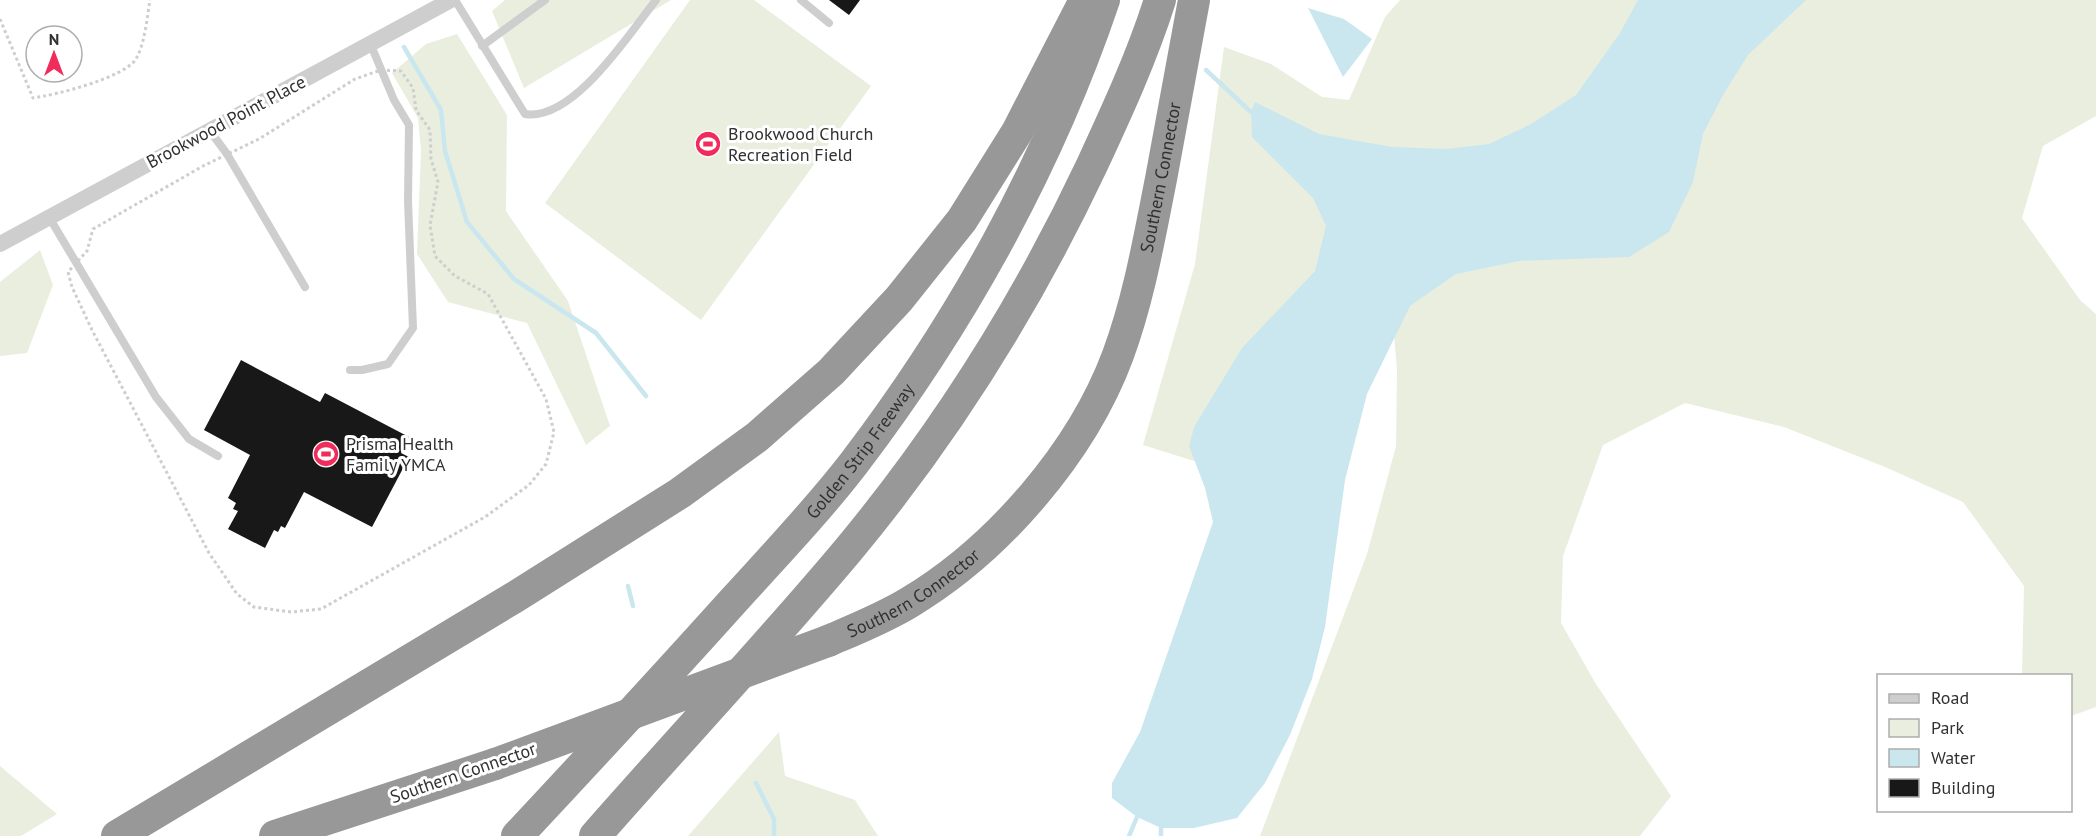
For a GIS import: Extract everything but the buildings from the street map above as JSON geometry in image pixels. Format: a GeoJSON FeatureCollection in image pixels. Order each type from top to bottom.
{"type":"FeatureCollection","features":[{"type":"Feature","properties":{"kind":"highway"},"geometry":{"type":"LineString","coordinates":[[117,836],[515,597],[680,493],[757,437],[831,372],[854,348],[899,299],[962,220],[1017,132],[1085,0]]}},
{"type":"Feature","properties":{"kind":"highway","name":"Golden Strip Freeway"},"geometry":{"type":"LineString","coordinates":[[517,836],[785,543],[853,464],[891,410],[955,316],[1002,233],[1080,67],[1104,0]]}},
{"type":"Feature","properties":{"kind":"highway"},"geometry":{"type":"LineString","coordinates":[[595,836],[850,547],[966,393],[1020,305],[1064,224],[1119,106],[1160,0]]}},
{"type":"Feature","properties":{"kind":"highway","name":"Southern Connector"},"geometry":{"type":"LineString","coordinates":[[275,836],[495,764],[828,641],[898,609],[970,560],[990,542],[1040,486],[1094,407],[1117,358],[1136,302],[1194,0]]}},
{"type":"Feature","properties":{"kind":"street","name":"Brookwood Point Place"},"geometry":{"type":"LineString","coordinates":[[0,244],[453,0]]}},
{"type":"Feature","properties":{"kind":"lane"},"geometry":{"type":"LineString","coordinates":[[453,0],[525,114],[537,116],[588,86],[656,0]]}},
{"type":"Feature","properties":{"kind":"lane"},"geometry":{"type":"LineString","coordinates":[[482,46],[545,0]]}},
{"type":"Feature","properties":{"kind":"lane"},"geometry":{"type":"LineString","coordinates":[[801,0],[829,23]]}},
{"type":"Feature","properties":{"kind":"lane"},"geometry":{"type":"LineString","coordinates":[[350,370],[362,370],[388,364],[413,328],[408,201],[409,125],[370,43]]}},
{"type":"Feature","properties":{"kind":"lane"},"geometry":{"type":"LineString","coordinates":[[210,131],[227,154],[305,287]]}},
{"type":"Feature","properties":{"kind":"lane"},"geometry":{"type":"LineString","coordinates":[[49,217],[77,260],[156,396],[189,439],[218,456]]}},
{"type":"Feature","properties":{"kind":"path"},"geometry":{"type":"LineString","coordinates":[[0,19],[33,98],[62,93],[95,82],[135,60],[150,0]]}},
{"type":"Feature","properties":{"kind":"path"},"geometry":{"type":"LineString","coordinates":[[381,70],[400,71],[413,88],[416,110],[430,130],[431,159],[438,182],[430,225],[435,256],[455,276],[488,294],[546,399],[552,421],[554,432],[546,464],[529,485],[485,517],[321,609],[291,612],[254,607],[237,594],[209,553],[92,330],[72,287],[68,272],[87,251],[93,229],[227,154],[259,139],[356,79],[381,70]]}},
{"type":"Feature","properties":{"kind":"green space"},"geometry":{"type":"Polygon","coordinates":[[[505,0],[671,0],[524,88],[492,11],[505,0]]]}},
{"type":"Feature","properties":{"kind":"green space","name":"Brookwood Church Recreation Field"},"geometry":{"type":"Polygon","coordinates":[[[690,0],[754,0],[871,86],[701,320],[545,203],[690,0]]]}},
{"type":"Feature","properties":{"kind":"green space"},"geometry":{"type":"Polygon","coordinates":[[[1400,0],[2096,0],[2096,116],[2043,146],[2022,218],[2080,300],[2096,314],[2096,707],[2072,716],[2072,674],[2022,674],[2024,586],[1963,502],[1885,467],[1784,427],[1685,403],[1603,445],[1563,556],[1561,623],[1596,684],[1671,796],[1640,836],[1260,836],[1367,554],[1396,446],[1397,370],[1393,323],[1226,471],[1143,445],[1195,264],[1224,47],[1271,64],[1322,97],[1349,100],[1385,17],[1400,0]]]}},
{"type":"Feature","properties":{"kind":"green space"},"geometry":{"type":"Polygon","coordinates":[[[457,34],[507,115],[506,211],[568,301],[610,426],[586,445],[527,323],[448,302],[417,254],[421,150],[418,118],[392,73],[426,44],[457,34]]]}},
{"type":"Feature","properties":{"kind":"green space"},"geometry":{"type":"Polygon","coordinates":[[[40,250],[53,285],[27,353],[0,356],[0,282],[40,250]]]}},
{"type":"Feature","properties":{"kind":"green space"},"geometry":{"type":"Polygon","coordinates":[[[779,732],[785,776],[855,800],[878,836],[688,836],[779,732]]]}},
{"type":"Feature","properties":{"kind":"green space"},"geometry":{"type":"Polygon","coordinates":[[[0,766],[57,814],[21,836],[0,836],[0,766]]]}},
{"type":"Feature","properties":{"kind":"water"},"geometry":{"type":"Polygon","coordinates":[[[1638,0],[1806,0],[1748,55],[1723,95],[1703,134],[1693,182],[1669,232],[1629,257],[1519,261],[1456,274],[1410,306],[1367,394],[1345,480],[1325,627],[1312,679],[1290,735],[1265,783],[1237,818],[1194,828],[1161,828],[1137,817],[1112,798],[1112,783],[1140,732],[1213,522],[1205,488],[1189,446],[1194,427],[1242,348],[1315,271],[1326,226],[1313,198],[1252,137],[1251,112],[1255,102],[1319,134],[1392,147],[1446,149],[1489,144],[1531,124],[1576,95],[1620,33],[1638,0]]]}},
{"type":"Feature","properties":{"kind":"water"},"geometry":{"type":"Polygon","coordinates":[[[1308,8],[1344,19],[1372,39],[1343,77],[1308,8]]]}},
{"type":"Feature","properties":{"kind":"waterway"},"geometry":{"type":"LineString","coordinates":[[404,47],[441,110],[445,151],[467,222],[514,279],[596,333],[646,396]]}},
{"type":"Feature","properties":{"kind":"waterway"},"geometry":{"type":"LineString","coordinates":[[1206,70],[1251,112]]}},
{"type":"Feature","properties":{"kind":"waterway"},"geometry":{"type":"LineString","coordinates":[[628,586],[633,606]]}},
{"type":"Feature","properties":{"kind":"waterway"},"geometry":{"type":"LineString","coordinates":[[756,783],[774,819],[774,836]]}},
{"type":"Feature","properties":{"kind":"waterway"},"geometry":{"type":"LineString","coordinates":[[1129,836],[1137,817]]}},
{"type":"Feature","properties":{"kind":"waterway"},"geometry":{"type":"LineString","coordinates":[[1161,828],[1161,836]]}},
{"type":"Feature","properties":{"kind":"place","name":"Brookwood Church Recreation Field"},"geometry":{"type":"Point","coordinates":[708,144]}},
{"type":"Feature","properties":{"kind":"place","name":"Prisma Health Family YMCA"},"geometry":{"type":"Point","coordinates":[326,454]}}]}
